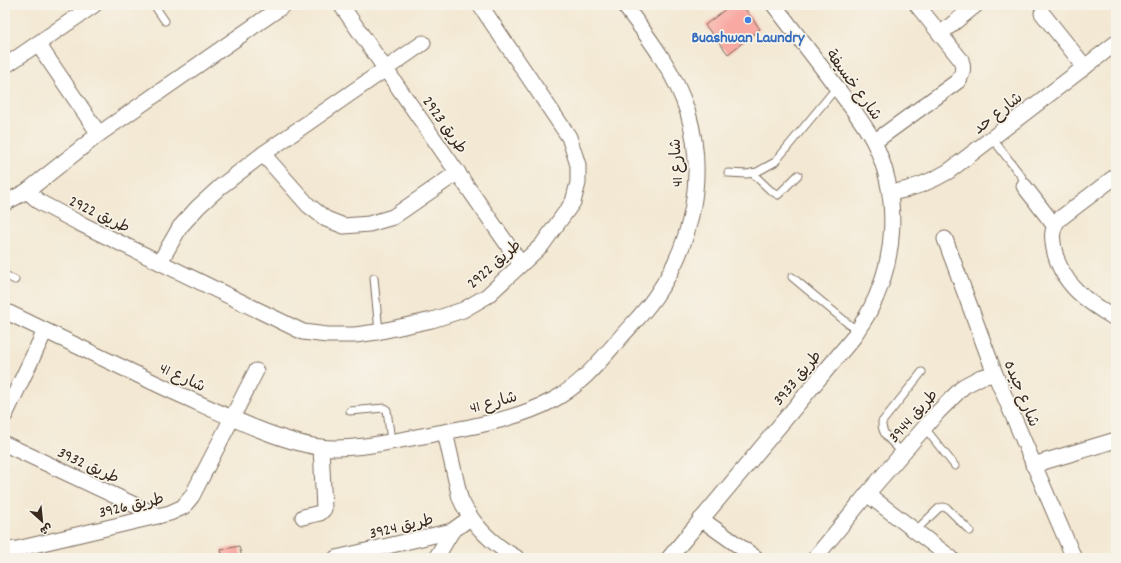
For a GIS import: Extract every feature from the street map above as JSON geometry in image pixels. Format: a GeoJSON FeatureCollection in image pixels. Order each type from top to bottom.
{"type":"FeatureCollection","features":[{"type":"Feature","properties":{"kind":"street"},"geometry":{"type":"LineString","coordinates":[[5,66],[94,5]]}},
{"type":"Feature","properties":{"kind":"street"},"geometry":{"type":"LineString","coordinates":[[5,203],[27,190],[98,134],[284,5]]}},
{"type":"Feature","properties":{"kind":"street","name":"طريق 2923"},"geometry":{"type":"LineString","coordinates":[[341,5],[522,264]]}},
{"type":"Feature","properties":{"kind":"street","name":"طريق 2922"},"geometry":{"type":"LineString","coordinates":[[27,190],[41,203],[303,332],[326,335],[355,335],[379,332],[432,320],[463,310],[487,296],[542,245],[573,202],[578,183],[578,165],[569,137],[480,5]]}},
{"type":"Feature","properties":{"kind":"street","name":"شارع 41"},"geometry":{"type":"LineString","coordinates":[[5,311],[231,418],[300,444],[321,447],[348,447],[391,441],[445,432],[518,414],[538,407],[572,388],[588,375],[656,296],[671,272],[683,246],[691,219],[695,191],[696,163],[688,115],[680,91],[670,69],[657,48],[624,5]]}},
{"type":"Feature","properties":{"kind":"street","name":"شارع خسيفة"},"geometry":{"type":"LineString","coordinates":[[774,5],[856,114],[874,142],[885,168],[891,193]]}},
{"type":"Feature","properties":{"kind":"street"},"geometry":{"type":"LineString","coordinates":[[874,142],[958,81],[961,77],[963,69],[960,60],[917,5]]}},
{"type":"Feature","properties":{"kind":"street"},"geometry":{"type":"LineString","coordinates":[[940,34],[976,5]]}},
{"type":"Feature","properties":{"kind":"street"},"geometry":{"type":"LineString","coordinates":[[1042,14],[1085,67]]}},
{"type":"Feature","properties":{"kind":"street"},"geometry":{"type":"LineString","coordinates":[[160,262],[180,228],[198,207],[220,187],[263,154],[423,43]]}},
{"type":"Feature","properties":{"kind":"street"},"geometry":{"type":"LineString","coordinates":[[38,44],[98,134]]}},
{"type":"Feature","properties":{"kind":"street","name":"شارع حد"},"geometry":{"type":"LineString","coordinates":[[891,193],[915,187],[938,177],[959,163],[1115,45]]}},
{"type":"Feature","properties":{"kind":"street"},"geometry":{"type":"LineString","coordinates":[[263,154],[308,205],[326,219],[344,226],[369,224],[393,217],[458,172]]}},
{"type":"Feature","properties":{"kind":"street"},"geometry":{"type":"LineString","coordinates":[[1115,315],[1090,303],[1079,294],[1065,278],[1056,258],[1052,237],[1054,225],[1063,215],[1116,176]]}},
{"type":"Feature","properties":{"kind":"street"},"geometry":{"type":"LineString","coordinates":[[1024,186],[1054,225]]}},
{"type":"Feature","properties":{"kind":"street","name":"طريق 3933"},"geometry":{"type":"LineString","coordinates":[[669,558],[857,330],[869,312],[881,284],[889,254],[892,224],[891,193]]}},
{"type":"Feature","properties":{"kind":"street","name":"شارع جيده"},"geometry":{"type":"LineString","coordinates":[[945,239],[995,374],[1074,558]]}},
{"type":"Feature","properties":{"kind":"street"},"geometry":{"type":"LineString","coordinates":[[5,415],[45,330]]}},
{"type":"Feature","properties":{"kind":"street","name":"طريق 3926"},"geometry":{"type":"LineString","coordinates":[[5,550],[17,549],[177,511],[188,502],[256,372]]}},
{"type":"Feature","properties":{"kind":"street","name":"طريق 3944"},"geometry":{"type":"LineString","coordinates":[[815,558],[902,452],[938,412],[964,386],[981,377],[995,374]]}},
{"type":"Feature","properties":{"kind":"street"},"geometry":{"type":"LineString","coordinates":[[445,432],[460,498],[470,518],[493,542],[517,558]]}},
{"type":"Feature","properties":{"kind":"street"},"geometry":{"type":"LineString","coordinates":[[1033,465],[1116,440]]}},
{"type":"Feature","properties":{"kind":"street","name":"طريق 3932"},"geometry":{"type":"LineString","coordinates":[[5,444],[158,516]]}},
{"type":"Feature","properties":{"kind":"street"},"geometry":{"type":"LineString","coordinates":[[303,517],[320,513],[324,509],[321,447]]}},
{"type":"Feature","properties":{"kind":"street"},"geometry":{"type":"LineString","coordinates":[[867,494],[951,558]]}},
{"type":"Feature","properties":{"kind":"street","name":"طريق 3924"},"geometry":{"type":"LineString","coordinates":[[336,558],[452,531],[470,518]]}},
{"type":"Feature","properties":{"kind":"street"},"geometry":{"type":"LineString","coordinates":[[701,519],[756,558]]}},
{"type":"Feature","properties":{"kind":"street"},"geometry":{"type":"LineString","coordinates":[[436,558],[452,531]]}},
{"type":"Feature","properties":{"kind":"lane"},"geometry":{"type":"LineString","coordinates":[[154,5],[165,21]]}},
{"type":"Feature","properties":{"kind":"lane"},"geometry":{"type":"LineString","coordinates":[[728,173],[752,173],[775,162],[837,88]]}},
{"type":"Feature","properties":{"kind":"lane"},"geometry":{"type":"LineString","coordinates":[[992,138],[1022,177],[1024,186]]}},
{"type":"Feature","properties":{"kind":"lane"},"geometry":{"type":"LineString","coordinates":[[752,173],[770,190],[778,195],[798,175]]}},
{"type":"Feature","properties":{"kind":"lane"},"geometry":{"type":"LineString","coordinates":[[5,275],[15,280]]}},
{"type":"Feature","properties":{"kind":"lane"},"geometry":{"type":"LineString","coordinates":[[792,277],[857,330]]}},
{"type":"Feature","properties":{"kind":"lane"},"geometry":{"type":"LineString","coordinates":[[374,278],[379,332]]}},
{"type":"Feature","properties":{"kind":"lane"},"geometry":{"type":"LineString","coordinates":[[902,452],[883,432],[881,428],[882,422],[922,372]]}},
{"type":"Feature","properties":{"kind":"lane"},"geometry":{"type":"LineString","coordinates":[[350,411],[384,408],[387,410],[391,441]]}},
{"type":"Feature","properties":{"kind":"lane"},"geometry":{"type":"LineString","coordinates":[[924,428],[955,466]]}},
{"type":"Feature","properties":{"kind":"lane"},"geometry":{"type":"LineString","coordinates":[[915,531],[939,508],[943,507],[947,508],[970,531]]}},
{"type":"Feature","properties":{"kind":"building"},"geometry":{"type":"Polygon","coordinates":[[[731,5],[742,5],[760,29],[728,54],[705,25],[731,5]]]}},
{"type":"Feature","properties":{"kind":"building"},"geometry":{"type":"Polygon","coordinates":[[[239,546],[242,558],[223,558],[221,550],[239,546]]]}},
{"type":"Feature","properties":{"kind":"place","name":"Buashwan Laundry"},"geometry":{"type":"Point","coordinates":[748,20]}}]}
